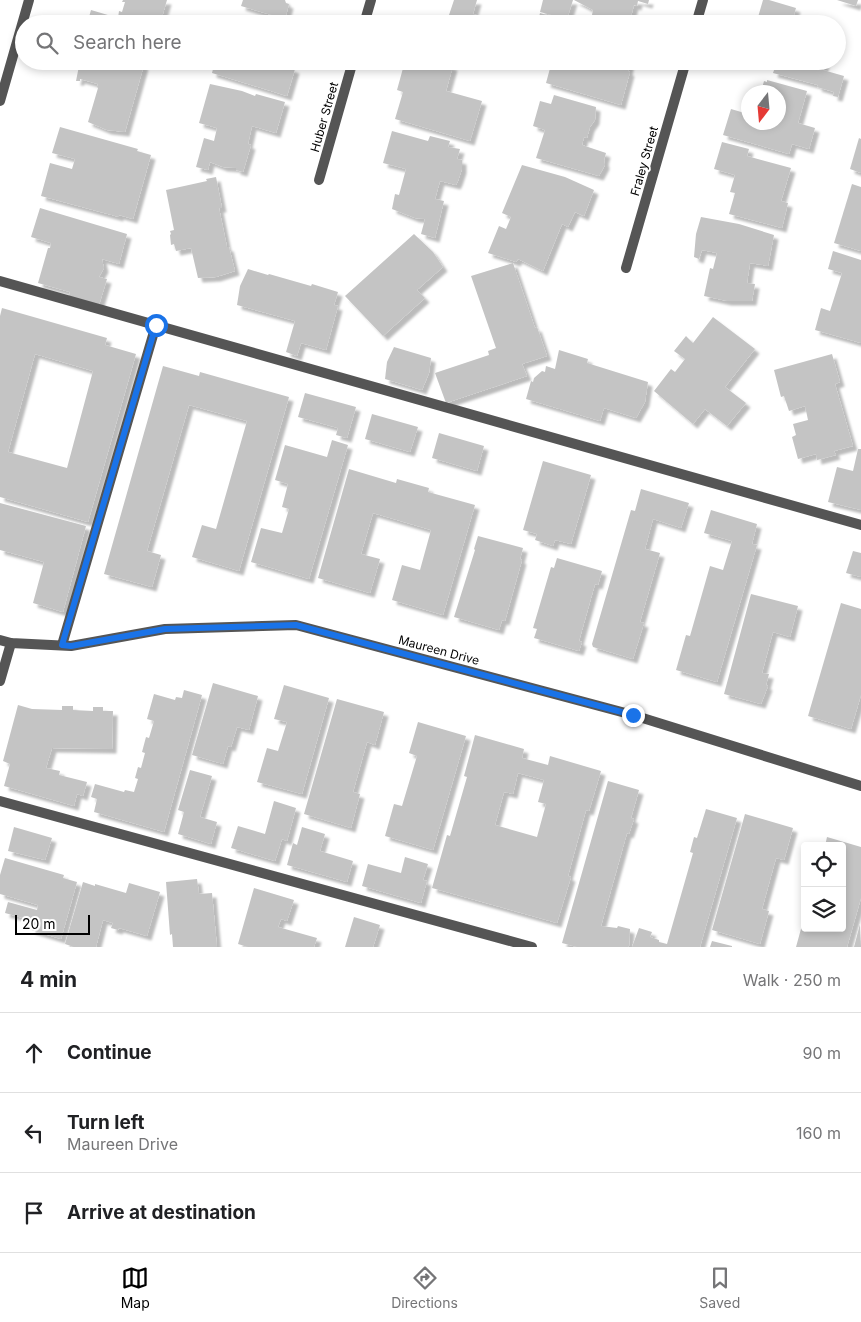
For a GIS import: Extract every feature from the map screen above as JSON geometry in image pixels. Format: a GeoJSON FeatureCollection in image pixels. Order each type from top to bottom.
{"type":"FeatureCollection","features":[{"type":"Feature","properties":{"kind":"street"},"geometry":{"type":"LineString","coordinates":[[25,15],[29,0]]}},
{"type":"Feature","properties":{"kind":"street"},"geometry":{"type":"LineString","coordinates":[[367,15],[371,0]]}},
{"type":"Feature","properties":{"kind":"street"},"geometry":{"type":"LineString","coordinates":[[699,15],[703,0]]}},
{"type":"Feature","properties":{"kind":"street"},"geometry":{"type":"LineString","coordinates":[[0,101],[15,49]]}},
{"type":"Feature","properties":{"kind":"street","name":"Huber Street"},"geometry":{"type":"LineString","coordinates":[[319,180],[350,70]]}},
{"type":"Feature","properties":{"kind":"street","name":"Fraley Street"},"geometry":{"type":"LineString","coordinates":[[626,268],[683,70]]}},
{"type":"Feature","properties":{"kind":"street"},"geometry":{"type":"LineString","coordinates":[[0,281],[861,524]]}},
{"type":"Feature","properties":{"kind":"street"},"geometry":{"type":"LineString","coordinates":[[62,645],[156,325]]}},
{"type":"Feature","properties":{"kind":"street","name":"Maureen Drive"},"geometry":{"type":"LineString","coordinates":[[0,640],[11,643],[71,646],[165,629],[296,625],[633,715],[861,786]]}},
{"type":"Feature","properties":{"kind":"street"},"geometry":{"type":"LineString","coordinates":[[0,681],[11,643]]}},
{"type":"Feature","properties":{"kind":"street"},"geometry":{"type":"LineString","coordinates":[[0,801],[532,947]]}},
{"type":"Feature","properties":{"kind":"building"},"geometry":{"type":"Polygon","coordinates":[[[123,0],[167,0],[163,15],[118,15],[119,11],[122,12],[125,2],[122,2],[123,0]]]}},
{"type":"Feature","properties":{"kind":"building"},"geometry":{"type":"Polygon","coordinates":[[[243,0],[285,0],[289,4],[286,15],[271,15],[241,6],[243,0]]]}},
{"type":"Feature","properties":{"kind":"building"},"geometry":{"type":"Polygon","coordinates":[[[454,0],[477,0],[473,14],[476,15],[449,15],[454,0]]]}},
{"type":"Feature","properties":{"kind":"building"},"geometry":{"type":"Polygon","coordinates":[[[543,0],[573,0],[568,15],[552,15],[540,12],[543,0]]]}},
{"type":"Feature","properties":{"kind":"building"},"geometry":{"type":"Polygon","coordinates":[[[574,0],[649,0],[648,4],[638,1],[637,6],[634,5],[631,15],[592,15],[593,10],[574,0]]]}},
{"type":"Feature","properties":{"kind":"building"},"geometry":{"type":"Polygon","coordinates":[[[763,0],[796,8],[794,15],[759,15],[763,0]]]}},
{"type":"Feature","properties":{"kind":"building"},"geometry":{"type":"Polygon","coordinates":[[[837,0],[858,0],[856,6],[837,0]]]}},
{"type":"Feature","properties":{"kind":"building"},"geometry":{"type":"Polygon","coordinates":[[[91,10],[108,15],[90,15],[91,10]]]}},
{"type":"Feature","properties":{"kind":"building"},"geometry":{"type":"Polygon","coordinates":[[[78,70],[143,70],[125,132],[107,130],[88,122],[98,84],[80,79],[80,81],[76,81],[78,70]]]}},
{"type":"Feature","properties":{"kind":"building"},"geometry":{"type":"Polygon","coordinates":[[[213,70],[295,70],[287,96],[212,73],[213,70]]]}},
{"type":"Feature","properties":{"kind":"building"},"geometry":{"type":"Polygon","coordinates":[[[403,70],[452,70],[446,91],[482,101],[470,141],[395,119],[403,92],[397,90],[403,70]]]}},
{"type":"Feature","properties":{"kind":"building"},"geometry":{"type":"Polygon","coordinates":[[[550,70],[628,70],[630,72],[621,105],[546,83],[550,70]]]}},
{"type":"Feature","properties":{"kind":"building"},"geometry":{"type":"Polygon","coordinates":[[[774,70],[823,70],[844,76],[838,97],[833,96],[834,92],[817,87],[818,85],[773,73],[774,70]]]}},
{"type":"Feature","properties":{"kind":"building"},"geometry":{"type":"Polygon","coordinates":[[[767,80],[785,85],[763,85],[764,81],[767,82],[767,80]]]}},
{"type":"Feature","properties":{"kind":"building"},"geometry":{"type":"Polygon","coordinates":[[[210,84],[285,102],[276,133],[252,126],[248,144],[251,145],[243,172],[236,170],[236,168],[223,167],[210,162],[208,170],[196,167],[204,138],[214,141],[217,128],[199,123],[210,84]]]}},
{"type":"Feature","properties":{"kind":"building"},"geometry":{"type":"Polygon","coordinates":[[[786,85],[807,91],[798,123],[815,128],[809,149],[792,144],[789,154],[723,135],[731,109],[741,112],[741,130],[786,130],[786,85]]]}},
{"type":"Feature","properties":{"kind":"building"},"geometry":{"type":"Polygon","coordinates":[[[554,95],[596,107],[595,120],[590,127],[587,138],[584,137],[582,145],[606,153],[605,165],[599,176],[536,158],[545,130],[533,126],[540,101],[551,104],[554,95]]]}},
{"type":"Feature","properties":{"kind":"building"},"geometry":{"type":"Polygon","coordinates":[[[60,127],[138,149],[137,151],[151,155],[133,219],[41,196],[50,163],[72,169],[75,159],[52,153],[60,127]]]}},
{"type":"Feature","properties":{"kind":"building"},"geometry":{"type":"Polygon","coordinates":[[[392,131],[428,141],[430,136],[450,141],[448,147],[460,149],[457,159],[462,160],[462,169],[456,185],[440,181],[435,199],[444,201],[435,238],[421,234],[425,219],[415,218],[392,209],[395,194],[399,195],[406,169],[383,163],[392,131]]]}},
{"type":"Feature","properties":{"kind":"building"},"geometry":{"type":"Polygon","coordinates":[[[859,138],[861,139],[861,173],[850,169],[859,138]]]}},
{"type":"Feature","properties":{"kind":"building"},"geometry":{"type":"Polygon","coordinates":[[[722,142],[749,149],[747,156],[791,168],[781,201],[788,203],[782,228],[729,214],[735,193],[730,192],[735,175],[714,169],[722,142]]]}},
{"type":"Feature","properties":{"kind":"building"},"geometry":{"type":"Polygon","coordinates":[[[522,165],[565,177],[594,190],[584,216],[575,212],[568,227],[562,224],[543,271],[518,259],[516,262],[488,253],[499,226],[506,229],[511,217],[502,213],[522,165]]]}},
{"type":"Feature","properties":{"kind":"building"},"geometry":{"type":"Polygon","coordinates":[[[216,177],[222,208],[219,208],[227,247],[229,247],[235,271],[216,277],[198,278],[191,248],[176,251],[174,244],[171,245],[170,231],[174,230],[166,190],[207,181],[206,179],[216,177]]]}},
{"type":"Feature","properties":{"kind":"building"},"geometry":{"type":"Polygon","coordinates":[[[852,184],[861,187],[861,251],[834,243],[852,184]]]}},
{"type":"Feature","properties":{"kind":"building"},"geometry":{"type":"Polygon","coordinates":[[[40,208],[127,234],[119,264],[102,259],[104,268],[99,277],[107,279],[99,305],[69,296],[70,292],[38,283],[51,243],[31,237],[40,208]]]}},
{"type":"Feature","properties":{"kind":"building"},"geometry":{"type":"Polygon","coordinates":[[[701,217],[739,224],[774,235],[768,266],[750,263],[747,283],[755,284],[752,301],[727,301],[704,296],[710,268],[713,269],[717,253],[702,250],[699,259],[694,257],[696,234],[701,217]]]}},
{"type":"Feature","properties":{"kind":"building"},"geometry":{"type":"Polygon","coordinates":[[[414,234],[433,252],[443,267],[417,290],[425,298],[383,336],[345,296],[414,234]]]}},
{"type":"Feature","properties":{"kind":"building"},"geometry":{"type":"Polygon","coordinates":[[[833,251],[861,260],[861,343],[815,330],[821,308],[830,311],[842,273],[828,269],[833,251]]]}},
{"type":"Feature","properties":{"kind":"building"},"geometry":{"type":"Polygon","coordinates":[[[513,263],[535,328],[537,327],[547,356],[522,364],[527,376],[446,403],[435,373],[489,355],[488,351],[496,348],[471,276],[513,263]]]}},
{"type":"Feature","properties":{"kind":"building"},"geometry":{"type":"Polygon","coordinates":[[[248,269],[338,292],[334,305],[338,306],[326,350],[301,343],[297,356],[286,352],[295,321],[237,305],[240,286],[248,269]]]}},
{"type":"Feature","properties":{"kind":"building"},"geometry":{"type":"Polygon","coordinates":[[[2,308],[107,338],[105,345],[136,354],[88,522],[0,497],[0,316],[2,308]],[[35,354],[8,452],[67,468],[93,371],[35,354]]]}},
{"type":"Feature","properties":{"kind":"building"},"geometry":{"type":"Polygon","coordinates":[[[713,317],[755,349],[725,387],[746,403],[727,426],[705,409],[693,424],[654,391],[671,369],[675,372],[685,359],[674,351],[686,336],[693,343],[713,317]]]}},
{"type":"Feature","properties":{"kind":"building"},"geometry":{"type":"Polygon","coordinates":[[[394,347],[431,358],[429,373],[422,390],[385,379],[387,362],[394,347]]]}},
{"type":"Feature","properties":{"kind":"building"},"geometry":{"type":"Polygon","coordinates":[[[559,350],[588,359],[587,363],[648,382],[645,402],[636,418],[604,408],[600,421],[526,399],[531,381],[533,382],[534,378],[542,371],[545,372],[546,366],[555,369],[559,350]]]}},
{"type":"Feature","properties":{"kind":"building"},"geometry":{"type":"Polygon","coordinates":[[[832,354],[840,382],[835,384],[853,446],[834,451],[836,455],[817,460],[816,454],[798,459],[792,437],[796,435],[793,424],[808,420],[805,406],[789,411],[784,396],[781,397],[774,370],[832,354]]]}},
{"type":"Feature","properties":{"kind":"building"},"geometry":{"type":"Polygon","coordinates":[[[163,366],[199,376],[200,372],[289,397],[239,571],[192,557],[202,525],[216,529],[247,421],[189,405],[147,551],[161,555],[152,587],[104,574],[163,366]]]}},
{"type":"Feature","properties":{"kind":"building"},"geometry":{"type":"Polygon","coordinates":[[[305,393],[356,407],[347,438],[336,435],[338,428],[298,417],[305,393]]]}},
{"type":"Feature","properties":{"kind":"building"},"geometry":{"type":"Polygon","coordinates":[[[372,414],[418,427],[410,452],[365,439],[372,414]]]}},
{"type":"Feature","properties":{"kind":"building"},"geometry":{"type":"Polygon","coordinates":[[[439,433],[484,446],[477,471],[432,458],[439,433]]]}},
{"type":"Feature","properties":{"kind":"building"},"geometry":{"type":"Polygon","coordinates":[[[332,440],[348,445],[309,579],[251,562],[261,528],[282,533],[289,509],[282,507],[288,484],[275,480],[285,445],[327,457],[332,440]]]}},
{"type":"Feature","properties":{"kind":"building"},"geometry":{"type":"Polygon","coordinates":[[[858,449],[861,449],[861,510],[828,502],[837,467],[853,471],[858,449]]]}},
{"type":"Feature","properties":{"kind":"building"},"geometry":{"type":"Polygon","coordinates":[[[543,461],[591,475],[571,544],[555,540],[553,546],[535,540],[537,534],[523,530],[543,461]]]}},
{"type":"Feature","properties":{"kind":"building"},"geometry":{"type":"Polygon","coordinates":[[[349,469],[396,483],[397,479],[429,488],[428,492],[475,505],[443,615],[392,600],[402,565],[420,570],[431,530],[373,513],[361,554],[380,559],[370,593],[318,578],[349,469]]]}},
{"type":"Feature","properties":{"kind":"building"},"geometry":{"type":"Polygon","coordinates":[[[641,489],[689,503],[681,528],[653,519],[645,549],[660,553],[640,622],[644,623],[633,659],[593,647],[592,644],[631,510],[635,511],[641,489]]]}},
{"type":"Feature","properties":{"kind":"building"},"geometry":{"type":"Polygon","coordinates":[[[0,503],[86,526],[63,612],[33,603],[44,562],[0,550],[0,503]]]}},
{"type":"Feature","properties":{"kind":"building"},"geometry":{"type":"Polygon","coordinates":[[[711,510],[757,524],[752,544],[757,545],[717,682],[676,670],[686,635],[690,636],[710,566],[723,570],[732,541],[704,533],[711,510]]]}},
{"type":"Feature","properties":{"kind":"building"},"geometry":{"type":"Polygon","coordinates":[[[478,536],[523,548],[520,559],[522,560],[505,621],[502,620],[499,630],[454,617],[478,536]]]}},
{"type":"Feature","properties":{"kind":"building"},"geometry":{"type":"Polygon","coordinates":[[[853,551],[861,553],[861,577],[846,573],[853,551]]]}},
{"type":"Feature","properties":{"kind":"building"},"geometry":{"type":"Polygon","coordinates":[[[557,558],[602,571],[598,585],[595,584],[579,641],[582,642],[579,651],[534,638],[537,629],[533,628],[551,567],[554,568],[557,558]]]}},
{"type":"Feature","properties":{"kind":"building"},"geometry":{"type":"Polygon","coordinates":[[[751,594],[798,606],[790,637],[773,632],[762,673],[769,674],[766,685],[768,686],[761,704],[724,694],[751,594]]]}},
{"type":"Feature","properties":{"kind":"building"},"geometry":{"type":"Polygon","coordinates":[[[841,603],[861,609],[861,695],[851,729],[808,716],[841,603]]]}},
{"type":"Feature","properties":{"kind":"building"},"geometry":{"type":"Polygon","coordinates":[[[213,683],[258,696],[249,730],[237,727],[231,747],[228,746],[223,764],[192,755],[213,683]]]}},
{"type":"Feature","properties":{"kind":"building"},"geometry":{"type":"Polygon","coordinates":[[[284,685],[329,698],[302,794],[257,782],[267,748],[278,751],[287,722],[274,719],[284,685]]]}},
{"type":"Feature","properties":{"kind":"building"},"geometry":{"type":"Polygon","coordinates":[[[184,690],[202,695],[164,832],[94,812],[97,799],[91,797],[95,784],[124,792],[125,790],[134,792],[138,779],[135,778],[138,767],[141,768],[145,753],[142,752],[146,737],[149,738],[154,721],[147,719],[154,694],[175,700],[176,697],[182,698],[184,690]]]}},
{"type":"Feature","properties":{"kind":"building"},"geometry":{"type":"Polygon","coordinates":[[[337,699],[384,712],[375,745],[367,742],[353,792],[360,794],[351,828],[304,814],[337,699]]]}},
{"type":"Feature","properties":{"kind":"building"},"geometry":{"type":"Polygon","coordinates":[[[18,705],[32,709],[62,710],[62,706],[73,706],[73,710],[93,711],[93,707],[103,707],[103,711],[113,711],[112,749],[52,748],[46,768],[60,771],[59,775],[87,782],[83,796],[77,794],[74,806],[4,786],[10,764],[3,761],[18,705]]]}},
{"type":"Feature","properties":{"kind":"building"},"geometry":{"type":"Polygon","coordinates":[[[418,722],[466,736],[433,850],[385,836],[394,804],[402,806],[417,756],[409,753],[418,722]]]}},
{"type":"Feature","properties":{"kind":"building"},"geometry":{"type":"Polygon","coordinates":[[[475,735],[524,749],[522,758],[548,765],[550,756],[601,771],[589,811],[586,810],[568,876],[571,877],[557,923],[432,888],[447,835],[450,836],[467,777],[464,776],[475,735]],[[518,773],[513,794],[504,792],[495,825],[537,837],[546,804],[538,802],[544,780],[518,773]]]}},
{"type":"Feature","properties":{"kind":"building"},"geometry":{"type":"Polygon","coordinates":[[[190,770],[212,776],[200,817],[217,822],[211,844],[178,834],[184,812],[178,810],[190,770]]]}},
{"type":"Feature","properties":{"kind":"building"},"geometry":{"type":"Polygon","coordinates":[[[608,781],[639,790],[631,818],[634,819],[629,834],[627,833],[601,926],[617,928],[618,926],[630,929],[629,946],[577,947],[562,943],[608,781]]]}},
{"type":"Feature","properties":{"kind":"building"},"geometry":{"type":"Polygon","coordinates":[[[274,801],[296,808],[287,841],[282,839],[275,861],[231,848],[238,826],[265,834],[274,801]]]}},
{"type":"Feature","properties":{"kind":"building"},"geometry":{"type":"Polygon","coordinates":[[[706,809],[737,818],[700,947],[632,947],[639,928],[652,932],[650,937],[667,944],[693,853],[690,852],[694,837],[697,838],[706,809]]]}},
{"type":"Feature","properties":{"kind":"building"},"geometry":{"type":"Polygon","coordinates":[[[745,814],[793,828],[784,860],[776,858],[762,909],[769,911],[760,944],[712,930],[745,814]]]}},
{"type":"Feature","properties":{"kind":"building"},"geometry":{"type":"Polygon","coordinates":[[[14,827],[52,838],[45,860],[8,851],[14,827]]]}},
{"type":"Feature","properties":{"kind":"building"},"geometry":{"type":"Polygon","coordinates":[[[302,827],[325,834],[320,851],[353,861],[347,882],[287,865],[293,843],[297,845],[302,827]]]}},
{"type":"Feature","properties":{"kind":"building"},"geometry":{"type":"Polygon","coordinates":[[[827,837],[844,842],[826,842],[827,837]]]}},
{"type":"Feature","properties":{"kind":"building"},"geometry":{"type":"Polygon","coordinates":[[[846,843],[861,847],[861,898],[847,947],[796,947],[801,929],[801,932],[846,932],[846,843]]]}},
{"type":"Feature","properties":{"kind":"building"},"geometry":{"type":"Polygon","coordinates":[[[405,857],[428,864],[423,880],[427,881],[421,903],[362,886],[368,864],[401,873],[405,857]]]}},
{"type":"Feature","properties":{"kind":"building"},"geometry":{"type":"Polygon","coordinates":[[[5,858],[64,875],[63,878],[77,882],[61,939],[31,930],[34,921],[5,913],[8,902],[37,910],[38,905],[0,894],[0,875],[5,858]]]}},
{"type":"Feature","properties":{"kind":"building"},"geometry":{"type":"Polygon","coordinates":[[[197,879],[199,894],[212,893],[217,947],[173,947],[172,934],[170,935],[166,882],[197,879]]]}},
{"type":"Feature","properties":{"kind":"building"},"geometry":{"type":"Polygon","coordinates":[[[83,882],[126,893],[129,883],[160,892],[147,936],[119,928],[118,930],[111,928],[113,923],[103,920],[96,947],[74,947],[65,944],[83,882]]]}},
{"type":"Feature","properties":{"kind":"building"},"geometry":{"type":"Polygon","coordinates":[[[254,888],[294,900],[287,921],[281,919],[278,927],[317,938],[314,947],[248,947],[238,944],[254,888]]]}},
{"type":"Feature","properties":{"kind":"building"},"geometry":{"type":"Polygon","coordinates":[[[354,917],[380,925],[373,947],[345,947],[354,917]]]}},
{"type":"Feature","properties":{"kind":"building"},"geometry":{"type":"Polygon","coordinates":[[[860,924],[861,947],[854,947],[860,924]]]}},
{"type":"Feature","properties":{"kind":"building"},"geometry":{"type":"Polygon","coordinates":[[[712,941],[732,946],[732,947],[710,947],[712,941]]]}},
{"type":"Feature","properties":{"kind":"route"},"geometry":{"type":"LineString","coordinates":[[156,325],[62,645],[71,646],[165,629],[296,625],[633,715]]}}]}
